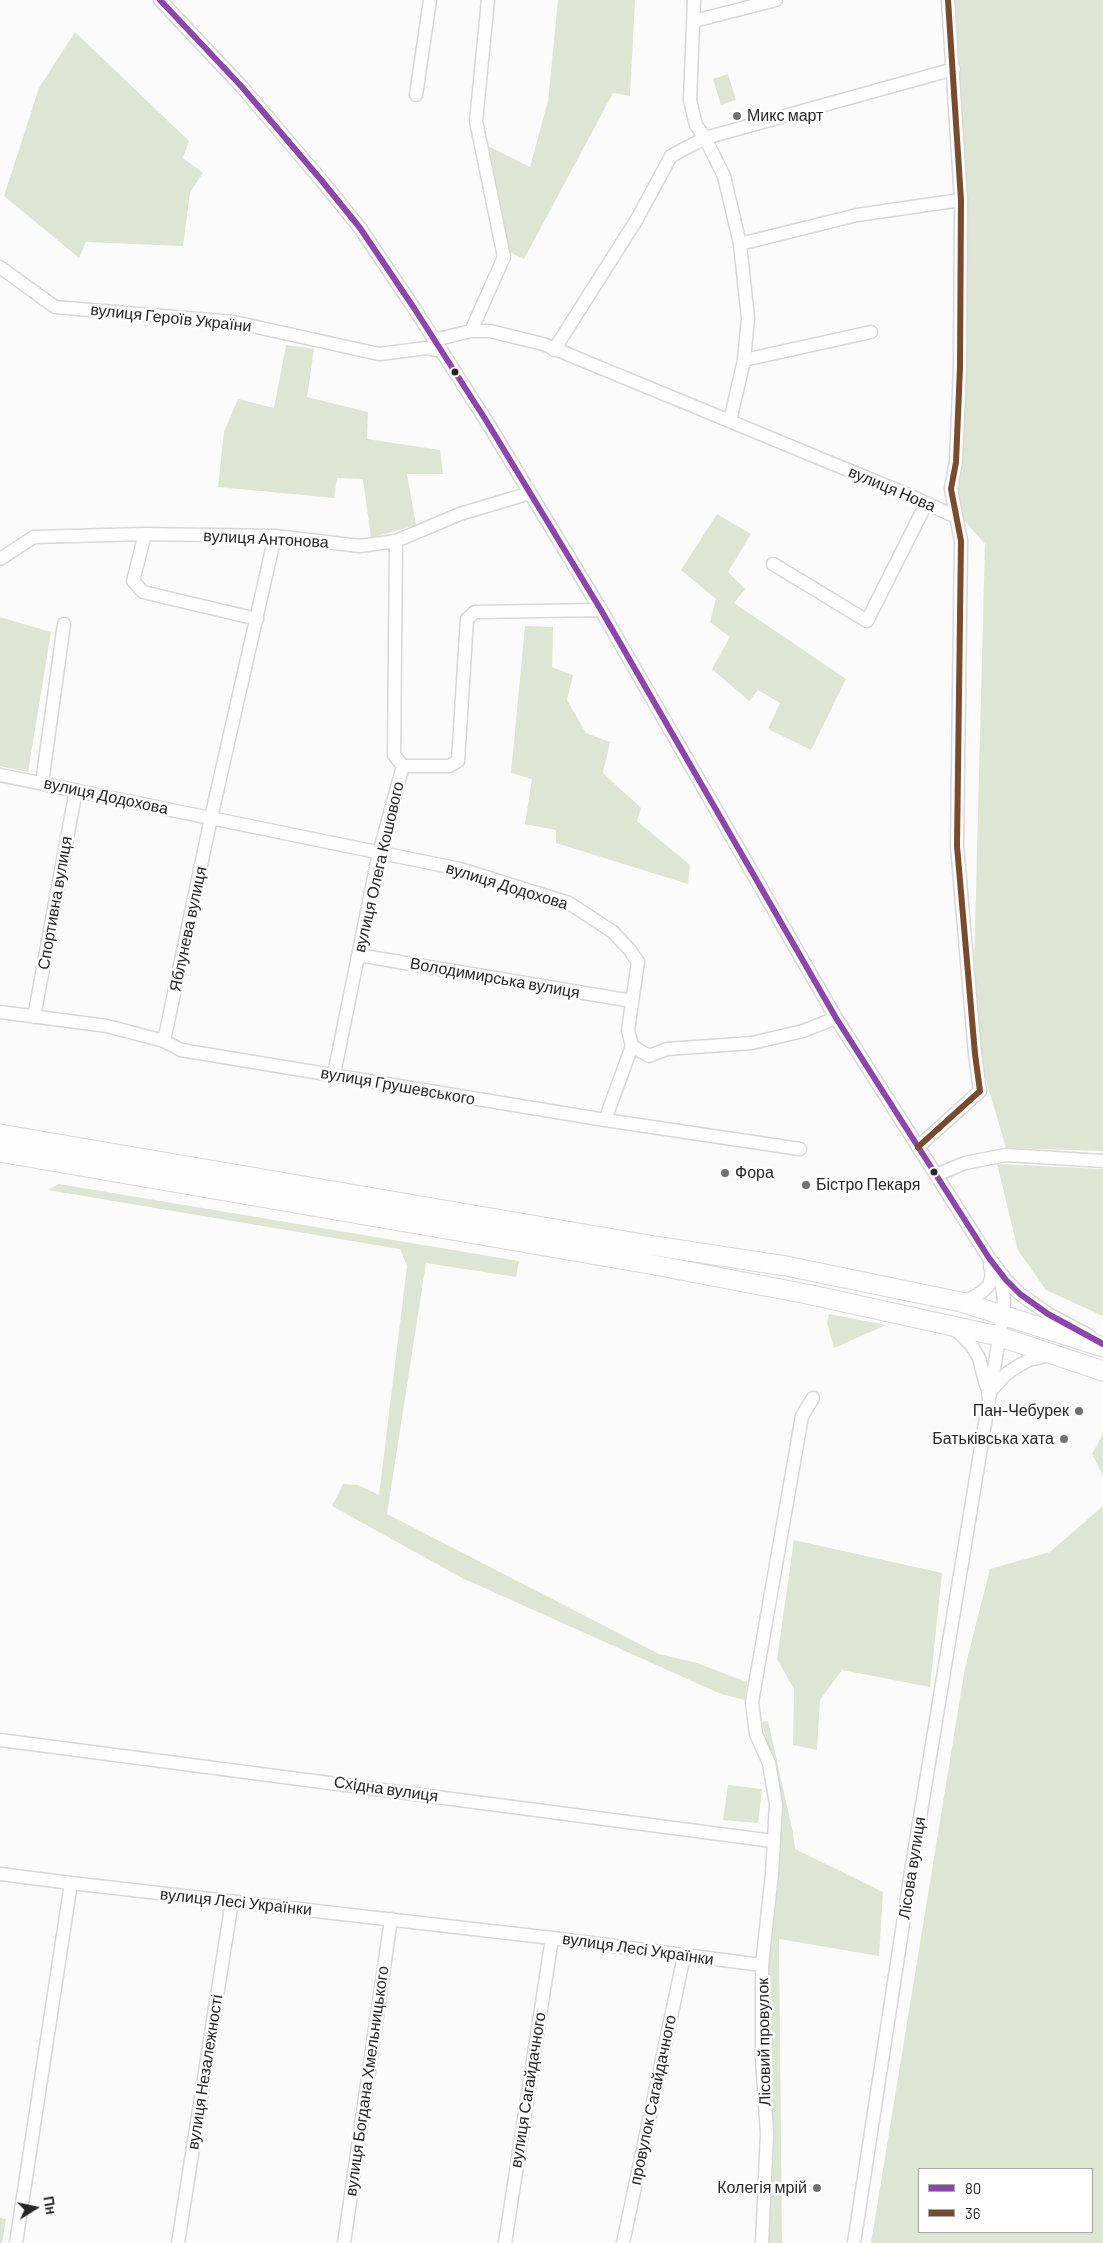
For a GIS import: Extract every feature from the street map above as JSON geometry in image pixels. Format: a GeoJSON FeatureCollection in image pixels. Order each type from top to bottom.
{"type":"FeatureCollection","features":[{"type":"Feature","properties":{"kind":"highway"},"geometry":{"type":"LineString","coordinates":[[0,1134],[649,1245],[786,1266],[960,1302],[1103,1345]]}},
{"type":"Feature","properties":{"kind":"highway"},"geometry":{"type":"LineString","coordinates":[[0,1152],[658,1266],[998,1336],[1103,1371]]}},
{"type":"Feature","properties":{"kind":"street"},"geometry":{"type":"LineString","coordinates":[[160,0],[242,87],[360,228],[438,345],[600,610],[836,1018],[989,1258],[1020,1294],[1048,1314],[1103,1345]]}},
{"type":"Feature","properties":{"kind":"street"},"geometry":{"type":"LineString","coordinates":[[416,95],[430,0]]}},
{"type":"Feature","properties":{"kind":"street"},"geometry":{"type":"LineString","coordinates":[[471,331],[504,258],[476,121],[488,0]]}},
{"type":"Feature","properties":{"kind":"street"},"geometry":{"type":"LineString","coordinates":[[694,0],[690,100],[696,125],[705,138],[724,176],[740,244],[748,318],[744,360],[730,421]]}},
{"type":"Feature","properties":{"kind":"street"},"geometry":{"type":"LineString","coordinates":[[694,22],[776,0]]}},
{"type":"Feature","properties":{"kind":"street","name":"вулиця Нова"},"geometry":{"type":"LineString","coordinates":[[948,0],[954,69],[961,200],[960,367],[956,462],[951,489],[956,517]]}},
{"type":"Feature","properties":{"kind":"street"},"geometry":{"type":"LineString","coordinates":[[554,350],[637,219],[672,156],[705,138],[954,69]]}},
{"type":"Feature","properties":{"kind":"street"},"geometry":{"type":"LineString","coordinates":[[740,244],[857,215],[961,200]]}},
{"type":"Feature","properties":{"kind":"street","name":"вулиця Героїв України"},"geometry":{"type":"LineString","coordinates":[[0,267],[55,307],[234,322],[379,354],[438,345]]}},
{"type":"Feature","properties":{"kind":"street","name":"вулиця Нова"},"geometry":{"type":"LineString","coordinates":[[438,345],[471,331],[490,331],[543,344],[956,517]]}},
{"type":"Feature","properties":{"kind":"street"},"geometry":{"type":"LineString","coordinates":[[744,360],[872,332]]}},
{"type":"Feature","properties":{"kind":"street","name":"вулиця Антонова"},"geometry":{"type":"LineString","coordinates":[[0,559],[34,537],[145,534],[275,536],[360,546],[396,541],[460,514],[530,493]]}},
{"type":"Feature","properties":{"kind":"street"},"geometry":{"type":"LineString","coordinates":[[773,564],[867,621],[926,504]]}},
{"type":"Feature","properties":{"kind":"street"},"geometry":{"type":"LineString","coordinates":[[918,1147],[980,1090],[975,1054],[957,846],[962,541],[956,517]]}},
{"type":"Feature","properties":{"kind":"street"},"geometry":{"type":"LineString","coordinates":[[145,534],[133,581],[142,592],[258,619]]}},
{"type":"Feature","properties":{"kind":"street"},"geometry":{"type":"LineString","coordinates":[[211,818],[258,619],[275,536]]}},
{"type":"Feature","properties":{"kind":"street","name":"вулиця Олега Кошового"},"geometry":{"type":"LineString","coordinates":[[334,1074],[380,853],[403,766],[394,754],[396,541]]}},
{"type":"Feature","properties":{"kind":"street"},"geometry":{"type":"LineString","coordinates":[[403,766],[449,766],[458,760],[467,619],[475,612],[600,610]]}},
{"type":"Feature","properties":{"kind":"street"},"geometry":{"type":"LineString","coordinates":[[42,782],[64,624]]}},
{"type":"Feature","properties":{"kind":"street","name":"вулиця Додохова"},"geometry":{"type":"LineString","coordinates":[[0,775],[42,782],[460,869],[569,903],[614,932],[638,962],[628,1030],[632,1046]]}},
{"type":"Feature","properties":{"kind":"street","name":"Спортивна вулиця"},"geometry":{"type":"LineString","coordinates":[[34,1017],[76,790]]}},
{"type":"Feature","properties":{"kind":"street","name":"Яблунева вулиця"},"geometry":{"type":"LineString","coordinates":[[164,1041],[211,818]]}},
{"type":"Feature","properties":{"kind":"street","name":"Володимирська вулиця"},"geometry":{"type":"LineString","coordinates":[[358,955],[632,1001]]}},
{"type":"Feature","properties":{"kind":"street","name":"вулиця Грушевського"},"geometry":{"type":"LineString","coordinates":[[0,1012],[107,1026],[164,1041],[180,1050],[334,1074],[410,1089],[800,1149]]}},
{"type":"Feature","properties":{"kind":"street"},"geometry":{"type":"LineString","coordinates":[[605,1120],[632,1046],[648,1056],[667,1049],[752,1043],[803,1031],[836,1018]]}},
{"type":"Feature","properties":{"kind":"street"},"geometry":{"type":"LineString","coordinates":[[936,1175],[965,1163],[1006,1155],[1103,1161]]}},
{"type":"Feature","properties":{"kind":"street"},"geometry":{"type":"LineString","coordinates":[[960,1302],[970,1300],[989,1285],[992,1275],[989,1258]]}},
{"type":"Feature","properties":{"kind":"street","name":"Лісова вулиця"},"geometry":{"type":"LineString","coordinates":[[854,2243],[911,1872],[988,1394],[1003,1314],[1002,1285],[989,1258]]}},
{"type":"Feature","properties":{"kind":"street"},"geometry":{"type":"LineString","coordinates":[[950,1325],[972,1346],[979,1358],[988,1394]]}},
{"type":"Feature","properties":{"kind":"street"},"geometry":{"type":"LineString","coordinates":[[988,1394],[1006,1374],[1018,1366],[1029,1360],[1053,1355]]}},
{"type":"Feature","properties":{"kind":"street","name":"Лісовий провулок"},"geometry":{"type":"LineString","coordinates":[[762,2243],[766,2133],[762,2060],[762,1965],[772,1874],[776,1804],[769,1763],[756,1734],[752,1702],[802,1416],[813,1398]]}},
{"type":"Feature","properties":{"kind":"street","name":"Східна вулиця"},"geometry":{"type":"LineString","coordinates":[[0,1740],[773,1840]]}},
{"type":"Feature","properties":{"kind":"street","name":"вулиця Лесі Українки"},"geometry":{"type":"LineString","coordinates":[[0,1874],[552,1938],[762,1965]]}},
{"type":"Feature","properties":{"kind":"street"},"geometry":{"type":"LineString","coordinates":[[16,2243],[71,1883]]}},
{"type":"Feature","properties":{"kind":"street","name":"вулиця Незалежності"},"geometry":{"type":"LineString","coordinates":[[178,2243],[232,1901]]}},
{"type":"Feature","properties":{"kind":"street","name":"вулиця Богдана Хмельницького"},"geometry":{"type":"LineString","coordinates":[[344,2243],[390,1919]]}},
{"type":"Feature","properties":{"kind":"street","name":"вулиця Сагайдачного"},"geometry":{"type":"LineString","coordinates":[[505,2243],[552,1938]]}},
{"type":"Feature","properties":{"kind":"street","name":"провулок Сагайдачного"},"geometry":{"type":"LineString","coordinates":[[623,2243],[684,1956]]}},
{"type":"Feature","properties":{"kind":"green space"},"geometry":{"type":"Polygon","coordinates":[[[558,0],[635,0],[630,96],[613,93],[524,259],[509,252],[488,146],[530,167],[548,101],[558,0]]]}},
{"type":"Feature","properties":{"kind":"green space"},"geometry":{"type":"Polygon","coordinates":[[[952,0],[1103,0],[1103,1151],[1006,1148],[983,1070],[974,966],[985,544],[961,517],[951,489],[961,419],[952,0]]]}},
{"type":"Feature","properties":{"kind":"green space"},"geometry":{"type":"Polygon","coordinates":[[[75,32],[189,141],[183,158],[203,173],[190,192],[183,246],[86,242],[79,258],[4,196],[39,88],[75,32]]]}},
{"type":"Feature","properties":{"kind":"green space"},"geometry":{"type":"Polygon","coordinates":[[[728,74],[736,100],[721,105],[713,79],[728,74]]]}},
{"type":"Feature","properties":{"kind":"green space"},"geometry":{"type":"Polygon","coordinates":[[[286,345],[314,349],[307,397],[368,412],[367,439],[440,450],[443,474],[407,474],[416,525],[371,538],[363,479],[337,478],[334,498],[218,487],[224,432],[238,399],[274,408],[286,345]]]}},
{"type":"Feature","properties":{"kind":"green space"},"geometry":{"type":"Polygon","coordinates":[[[717,514],[751,534],[728,572],[745,589],[734,603],[846,679],[811,750],[768,729],[780,703],[758,690],[749,701],[712,669],[730,637],[710,622],[716,599],[681,570],[717,514]]]}},
{"type":"Feature","properties":{"kind":"green space"},"geometry":{"type":"Polygon","coordinates":[[[0,617],[51,632],[28,772],[0,766],[0,617]]]}},
{"type":"Feature","properties":{"kind":"green space"},"geometry":{"type":"Polygon","coordinates":[[[525,626],[553,627],[552,667],[573,675],[567,700],[586,733],[610,742],[603,773],[641,808],[637,821],[690,865],[688,884],[556,843],[556,830],[525,824],[532,779],[511,773],[525,626]]]}},
{"type":"Feature","properties":{"kind":"green space"},"geometry":{"type":"Polygon","coordinates":[[[997,1164],[1103,1169],[1103,1316],[1046,1290],[1018,1250],[997,1164]]]}},
{"type":"Feature","properties":{"kind":"green space"},"geometry":{"type":"Polygon","coordinates":[[[59,1184],[519,1261],[516,1277],[426,1263],[387,1514],[659,1654],[697,1663],[747,1682],[745,1700],[721,1694],[462,1578],[332,1506],[343,1484],[358,1485],[379,1495],[407,1266],[400,1249],[48,1190],[59,1184]]]}},
{"type":"Feature","properties":{"kind":"green space"},"geometry":{"type":"Polygon","coordinates":[[[829,1314],[886,1325],[834,1348],[827,1323],[829,1314]]]}},
{"type":"Feature","properties":{"kind":"green space"},"geometry":{"type":"Polygon","coordinates":[[[1103,1434],[1103,1476],[1092,1454],[1103,1434]]]}},
{"type":"Feature","properties":{"kind":"green space"},"geometry":{"type":"Polygon","coordinates":[[[1103,1506],[1103,2243],[871,2243],[965,1668],[990,1569],[1050,1552],[1103,1506]]]}},
{"type":"Feature","properties":{"kind":"green space"},"geometry":{"type":"Polygon","coordinates":[[[794,1540],[942,1573],[930,1687],[842,1670],[820,1700],[817,1750],[793,1745],[794,1689],[777,1659],[794,1540]]]}},
{"type":"Feature","properties":{"kind":"green space"},"geometry":{"type":"Polygon","coordinates":[[[768,1721],[795,1849],[883,1892],[879,1956],[779,1939],[782,2243],[768,2243],[769,1931],[781,1834],[780,1798],[762,1722],[768,1721]]]}},
{"type":"Feature","properties":{"kind":"green space"},"geometry":{"type":"Polygon","coordinates":[[[728,1785],[762,1789],[758,1823],[723,1820],[728,1785]]]}},
{"type":"Feature","properties":{"kind":"green space"},"geometry":{"type":"Polygon","coordinates":[[[0,2218],[6,2219],[2,2243],[0,2243],[0,2218]]]}},
{"type":"Feature","properties":{"kind":"transit line","name":"80"},"geometry":{"type":"LineString","coordinates":[[160,0],[242,87],[322,181],[360,228],[414,308],[487,422],[601,610],[836,1018],[989,1258],[1020,1294],[1048,1314],[1103,1344]]}},
{"type":"Feature","properties":{"kind":"transit line","name":"36"},"geometry":{"type":"LineString","coordinates":[[918,1147],[980,1091],[975,1054],[957,846],[961,541],[951,489],[956,462],[960,367],[961,200],[948,0]]}},
{"type":"Feature","properties":{"kind":"place","name":"Микс март"},"geometry":{"type":"Point","coordinates":[737,116]}},
{"type":"Feature","properties":{"kind":"place","name":"Фора"},"geometry":{"type":"Point","coordinates":[725,1173]}},
{"type":"Feature","properties":{"kind":"place","name":"Бістро Пекаря"},"geometry":{"type":"Point","coordinates":[806,1185]}},
{"type":"Feature","properties":{"kind":"place","name":"Пан-Чебурек"},"geometry":{"type":"Point","coordinates":[1079,1411]}},
{"type":"Feature","properties":{"kind":"place","name":"Батьківська хата"},"geometry":{"type":"Point","coordinates":[1064,1439]}},
{"type":"Feature","properties":{"kind":"place","name":"Колегія мрій"},"geometry":{"type":"Point","coordinates":[817,2188]}}]}
